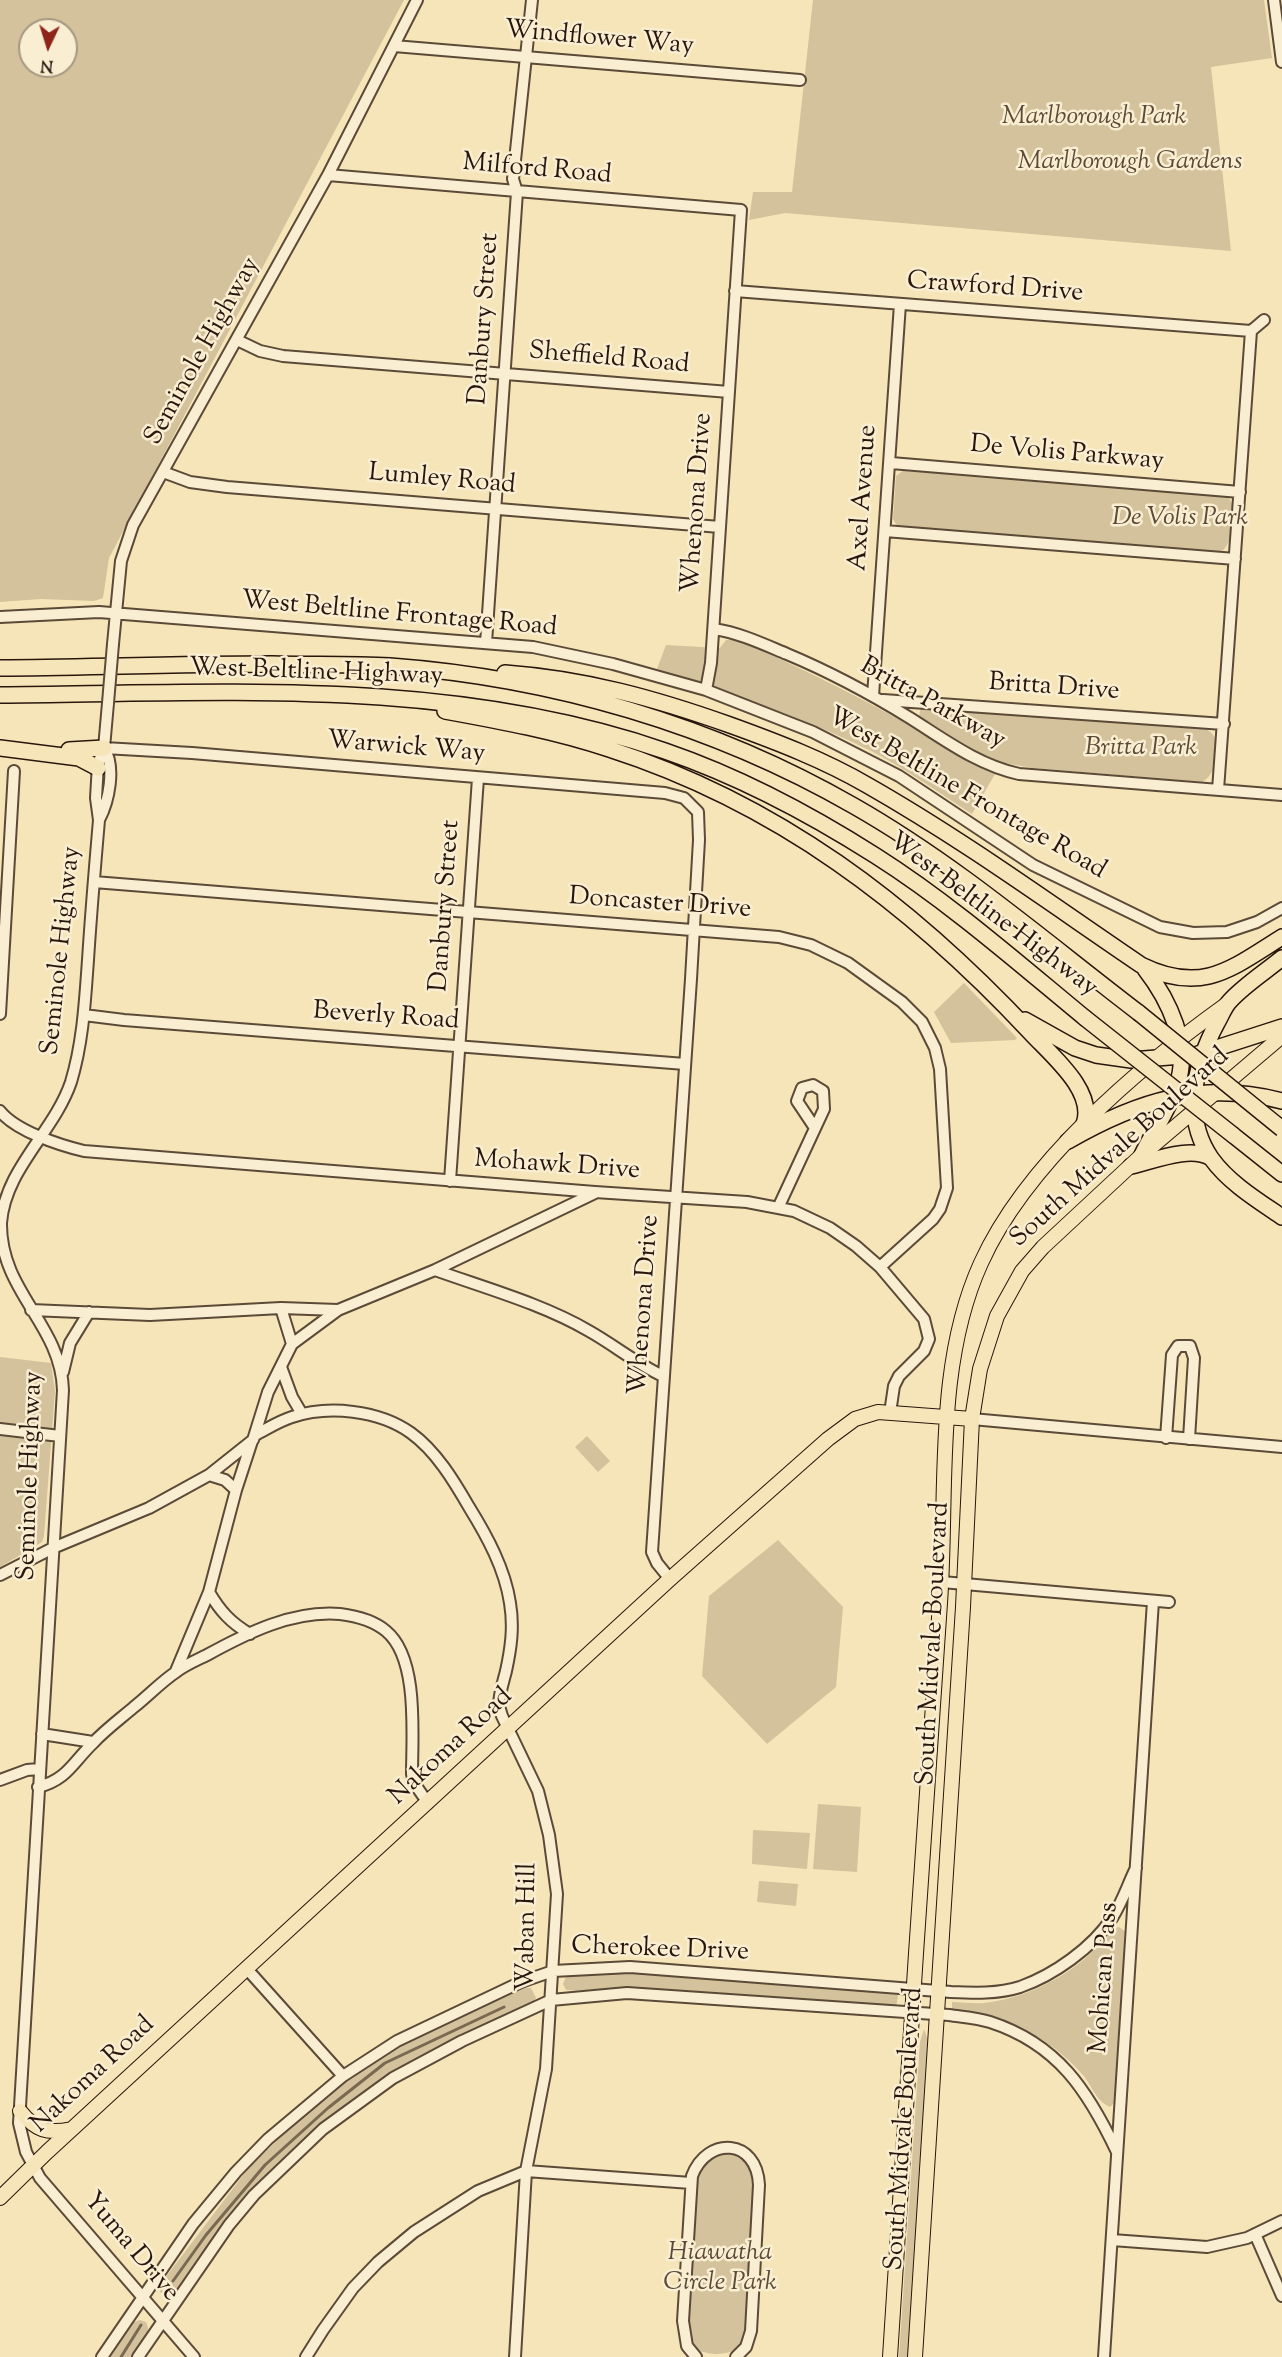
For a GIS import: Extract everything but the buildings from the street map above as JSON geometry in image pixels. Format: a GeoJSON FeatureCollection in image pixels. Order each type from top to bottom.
{"type":"FeatureCollection","features":[{"type":"Feature","properties":{"kind":"highway","name":"West Beltline Highway"},"geometry":{"type":"LineString","coordinates":[[0,668],[226,664],[391,666],[503,681],[595,701],[702,733],[781,767],[853,805],[925,850],[981,890],[1139,1013],[1282,1129]]}},
{"type":"Feature","properties":{"kind":"highway"},"geometry":{"type":"LineString","coordinates":[[391,666],[553,677],[591,683],[678,707],[772,740],[867,784],[1141,965],[1159,974],[1178,979],[1201,978],[1234,967],[1282,937]]}},
{"type":"Feature","properties":{"kind":"highway","name":"West Beltline Highway"},"geometry":{"type":"LineString","coordinates":[[0,695],[345,694],[449,702],[523,714],[633,741],[701,764],[770,796],[876,856],[958,914],[1282,1174]]}},
{"type":"Feature","properties":{"kind":"highway"},"geometry":{"type":"LineString","coordinates":[[345,694],[518,725],[570,737],[642,760],[712,791],[808,842],[857,875],[926,930],[1012,1013],[1065,1070],[1083,1095],[1088,1108],[1084,1124]]}},
{"type":"Feature","properties":{"kind":"highway"},"geometry":{"type":"LineString","coordinates":[[6,749],[82,751],[104,748]]}},
{"type":"Feature","properties":{"kind":"highway"},"geometry":{"type":"LineString","coordinates":[[6,749],[79,758],[98,768]]}},
{"type":"Feature","properties":{"kind":"highway"},"geometry":{"type":"LineString","coordinates":[[1282,958],[1228,1003],[1202,1053],[1195,1078],[1194,1094],[1195,1111],[1211,1158],[1249,1194],[1282,1217]]}},
{"type":"Feature","properties":{"kind":"highway"},"geometry":{"type":"LineString","coordinates":[[1136,1160],[1172,1097],[1179,1079],[1181,1057],[1179,1040],[1168,1005],[1157,985],[1141,965]]}},
{"type":"Feature","properties":{"kind":"highway"},"geometry":{"type":"LineString","coordinates":[[1012,1013],[1054,1037],[1096,1055],[1131,1060],[1181,1057],[1202,1053],[1282,1027]]}},
{"type":"Feature","properties":{"kind":"highway"},"geometry":{"type":"LineString","coordinates":[[1068,1141],[1129,1110],[1172,1097],[1219,1091],[1282,1101]]}},
{"type":"Feature","properties":{"kind":"highway"},"geometry":{"type":"LineString","coordinates":[[1136,1160],[1188,1152],[1200,1153],[1211,1158]]}},
{"type":"Feature","properties":{"kind":"main road","name":"South Midvale Boulevard"},"geometry":{"type":"LineString","coordinates":[[890,2357],[942,1582],[948,1417],[952,1370],[965,1306],[980,1266],[1004,1222],[1028,1187],[1084,1124],[1155,1059],[1228,1003]]}},
{"type":"Feature","properties":{"kind":"main road","name":"South Midvale Boulevard"},"geometry":{"type":"LineString","coordinates":[[915,2357],[964,1584],[972,1419],[987,1342],[997,1316],[1017,1279],[1028,1263],[1058,1230],[1136,1160],[1282,1036]]}},
{"type":"Feature","properties":{"kind":"main road","name":"Nakoma Road"},"geometry":{"type":"LineString","coordinates":[[0,2198],[72,2129],[670,1579],[828,1439],[855,1419],[866,1414],[891,1413],[972,1419]]}},
{"type":"Feature","properties":{"kind":"main road"},"geometry":{"type":"LineString","coordinates":[[20,2111],[38,2129],[58,2132],[72,2129]]}},
{"type":"Feature","properties":{"kind":"street","name":"Seminole Highway"},"geometry":{"type":"LineString","coordinates":[[33,2166],[21,2134],[20,2111],[63,1375],[53,1346],[11,1278],[4,1259],[1,1243],[3,1206],[11,1185],[70,1085],[81,1040],[99,820],[96,798],[98,768],[104,748],[121,561],[126,544],[133,525],[328,176],[417,0]]}},
{"type":"Feature","properties":{"kind":"street","name":"Danbury Street"},"geometry":{"type":"LineString","coordinates":[[486,643],[518,192],[513,178],[532,0]]}},
{"type":"Feature","properties":{"kind":"street"},"geometry":{"type":"LineString","coordinates":[[1274,0],[1281,38],[1282,62]]}},
{"type":"Feature","properties":{"kind":"street","name":"Windflower Way"},"geometry":{"type":"LineString","coordinates":[[394,46],[800,80]]}},
{"type":"Feature","properties":{"kind":"street","name":"Milford Road"},"geometry":{"type":"LineString","coordinates":[[328,176],[741,210]]}},
{"type":"Feature","properties":{"kind":"street","name":"Whenona Drive"},"geometry":{"type":"LineString","coordinates":[[706,690],[714,629],[741,210]]}},
{"type":"Feature","properties":{"kind":"street","name":"Crawford Drive"},"geometry":{"type":"LineString","coordinates":[[735,291],[1251,331]]}},
{"type":"Feature","properties":{"kind":"street","name":"Axel Avenue"},"geometry":{"type":"LineString","coordinates":[[877,698],[900,304]]}},
{"type":"Feature","properties":{"kind":"street"},"geometry":{"type":"LineString","coordinates":[[1218,790],[1251,331],[1264,320]]}},
{"type":"Feature","properties":{"kind":"street","name":"Sheffield Road"},"geometry":{"type":"LineString","coordinates":[[237,340],[260,351],[283,356],[729,392]]}},
{"type":"Feature","properties":{"kind":"street","name":"De Volis Parkway"},"geometry":{"type":"LineString","coordinates":[[891,464],[1240,492]]}},
{"type":"Feature","properties":{"kind":"street","name":"Lumley Road"},"geometry":{"type":"LineString","coordinates":[[163,472],[190,482],[227,487],[720,527]]}},
{"type":"Feature","properties":{"kind":"street"},"geometry":{"type":"LineString","coordinates":[[885,531],[1235,559]]}},
{"type":"Feature","properties":{"kind":"street","name":"West Beltline Frontage Road"},"geometry":{"type":"LineString","coordinates":[[0,617],[90,612],[533,647],[579,656],[706,690],[782,718],[848,748],[899,776],[1034,865],[1145,921],[1176,931],[1208,934],[1227,932],[1257,922],[1282,908]]}},
{"type":"Feature","properties":{"kind":"street","name":"West Beltline Frontage Road"},"geometry":{"type":"LineString","coordinates":[[0,623],[21,616]]}},
{"type":"Feature","properties":{"kind":"street","name":"Britta Parkway"},"geometry":{"type":"LineString","coordinates":[[714,629],[755,640],[806,662],[877,698],[970,756],[1003,770],[1031,775],[1282,795]]}},
{"type":"Feature","properties":{"kind":"street","name":"Britta Drive"},"geometry":{"type":"LineString","coordinates":[[877,698],[1224,724]]}},
{"type":"Feature","properties":{"kind":"street","name":"Seminole Highway"},"geometry":{"type":"LineString","coordinates":[[99,820],[106,801],[110,765],[110,758],[104,748]]}},
{"type":"Feature","properties":{"kind":"street","name":"Warwick Way"},"geometry":{"type":"LineString","coordinates":[[104,748],[192,753],[665,793],[684,798],[698,812]]}},
{"type":"Feature","properties":{"kind":"street"},"geometry":{"type":"LineString","coordinates":[[0,1014],[14,771]]}},
{"type":"Feature","properties":{"kind":"street","name":"Danbury Street"},"geometry":{"type":"LineString","coordinates":[[450,1181],[478,778]]}},
{"type":"Feature","properties":{"kind":"street","name":"Whenona Drive"},"geometry":{"type":"LineString","coordinates":[[670,1579],[657,1563],[652,1552],[699,840],[698,812]]}},
{"type":"Feature","properties":{"kind":"street","name":"Doncaster Drive"},"geometry":{"type":"LineString","coordinates":[[94,882],[469,914],[780,937],[811,945],[848,963],[902,1002],[922,1022],[935,1048],[940,1069],[947,1188],[940,1209],[933,1219],[880,1267]]}},
{"type":"Feature","properties":{"kind":"street","name":"Beverly Road"},"geometry":{"type":"LineString","coordinates":[[84,1015],[684,1064]]}},
{"type":"Feature","properties":{"kind":"street","name":"Mohawk Drive"},"geometry":{"type":"LineString","coordinates":[[0,1111],[5,1117],[41,1136],[64,1146],[96,1153],[747,1202],[794,1211],[830,1228],[856,1246],[880,1267],[924,1319],[929,1339],[924,1351],[899,1376],[893,1388],[891,1413]]}},
{"type":"Feature","properties":{"kind":"street"},"geometry":{"type":"LineString","coordinates":[[778,1208],[815,1128]]}},
{"type":"Feature","properties":{"kind":"street"},"geometry":{"type":"LineString","coordinates":[[176,1671],[210,1592],[236,1490],[268,1392],[292,1344],[338,1310],[435,1270],[595,1192]]}},
{"type":"Feature","properties":{"kind":"street"},"geometry":{"type":"LineString","coordinates":[[435,1270],[542,1310],[588,1330],[643,1366],[663,1376]]}},
{"type":"Feature","properties":{"kind":"street"},"geometry":{"type":"LineString","coordinates":[[31,1311],[185,1314],[281,1308],[338,1310]]}},
{"type":"Feature","properties":{"kind":"street"},"geometry":{"type":"LineString","coordinates":[[281,1308],[292,1344]]}},
{"type":"Feature","properties":{"kind":"street"},"geometry":{"type":"LineString","coordinates":[[63,1375],[70,1343],[89,1312]]}},
{"type":"Feature","properties":{"kind":"street"},"geometry":{"type":"LineString","coordinates":[[1166,1437],[1172,1355],[1178,1346],[1184,1345],[1191,1346],[1194,1358],[1189,1439]]}},
{"type":"Feature","properties":{"kind":"street"},"geometry":{"type":"LineString","coordinates":[[281,1367],[292,1397],[302,1414]]}},
{"type":"Feature","properties":{"kind":"street","name":"Waban Hill"},"geometry":{"type":"LineString","coordinates":[[0,1575],[54,1548],[149,1508],[209,1475],[254,1437],[290,1417],[302,1414],[357,1413],[399,1426],[423,1443],[456,1485],[490,1545],[510,1600],[513,1635],[499,1698],[501,1716],[538,1791],[549,1834],[557,1894],[546,2069],[526,2171],[515,2357]]}},
{"type":"Feature","properties":{"kind":"street"},"geometry":{"type":"LineString","coordinates":[[972,1419],[1282,1447]]}},
{"type":"Feature","properties":{"kind":"street"},"geometry":{"type":"LineString","coordinates":[[0,1429],[60,1436]]}},
{"type":"Feature","properties":{"kind":"street"},"geometry":{"type":"LineString","coordinates":[[209,1475],[225,1480],[236,1490]]}},
{"type":"Feature","properties":{"kind":"street"},"geometry":{"type":"LineString","coordinates":[[942,1582],[1169,1602]]}},
{"type":"Feature","properties":{"kind":"street"},"geometry":{"type":"LineString","coordinates":[[210,1592],[220,1610],[234,1625],[250,1634]]}},
{"type":"Feature","properties":{"kind":"street","name":"Mohican Pass"},"geometry":{"type":"LineString","coordinates":[[1104,2357],[1153,1601]]}},
{"type":"Feature","properties":{"kind":"street"},"geometry":{"type":"LineString","coordinates":[[38,1787],[53,1784],[65,1776],[93,1742],[176,1671],[250,1634],[297,1617],[324,1613],[365,1619],[386,1630],[394,1638],[403,1655],[408,1673],[412,1728],[412,1774],[414,1783],[428,1803]]}},
{"type":"Feature","properties":{"kind":"street"},"geometry":{"type":"LineString","coordinates":[[42,1734],[79,1742],[93,1742]]}},
{"type":"Feature","properties":{"kind":"street"},"geometry":{"type":"LineString","coordinates":[[0,1780],[27,1770],[39,1769]]}},
{"type":"Feature","properties":{"kind":"street","name":"Cherokee Drive"},"geometry":{"type":"LineString","coordinates":[[102,2357],[193,2224],[236,2172],[268,2139],[343,2076],[397,2041],[496,1993],[552,1971],[630,1967],[938,1990],[994,1992],[1020,1987],[1062,1965],[1090,1943],[1112,1918],[1136,1868]]}},
{"type":"Feature","properties":{"kind":"street"},"geometry":{"type":"LineString","coordinates":[[247,1970],[343,2076]]}},
{"type":"Feature","properties":{"kind":"street","name":"Cherokee Drive"},"geometry":{"type":"LineString","coordinates":[[138,2357],[229,2225],[254,2195],[323,2129],[393,2078],[462,2041],[551,2000],[627,1993],[937,2014],[989,2022],[1021,2035],[1050,2053],[1077,2083],[1100,2116],[1117,2152]]}},
{"type":"Feature","properties":{"kind":"street"},"geometry":{"type":"LineString","coordinates":[[696,2357],[687,2346],[683,2321],[691,2183],[698,2163],[713,2150],[731,2148],[740,2150],[753,2160],[757,2167],[759,2185],[751,2331],[746,2347],[736,2357]]}},
{"type":"Feature","properties":{"kind":"street","name":"Yuma Drive"},"geometry":{"type":"LineString","coordinates":[[33,2166],[40,2178],[194,2357]]}},
{"type":"Feature","properties":{"kind":"street"},"geometry":{"type":"LineString","coordinates":[[306,2357],[353,2288],[378,2262],[405,2239],[478,2191],[526,2171],[691,2183]]}},
{"type":"Feature","properties":{"kind":"street"},"geometry":{"type":"LineString","coordinates":[[1112,2240],[1207,2247],[1247,2238],[1282,2221]]}},
{"type":"Feature","properties":{"kind":"street"},"geometry":{"type":"LineString","coordinates":[[1255,2234],[1282,2296]]}},
{"type":"Feature","properties":{"kind":"green space"},"geometry":{"type":"Polygon","coordinates":[[[0,0],[404,0],[109,558],[103,598],[94,601],[41,599],[0,602],[0,0]]]}},
{"type":"Feature","properties":{"kind":"green space","name":"Marlborough Park"},"geometry":{"type":"Polygon","coordinates":[[[813,0],[1264,0],[1272,58],[1211,67],[1231,251],[785,213],[749,220],[753,192],[792,192],[813,0]]]}},
{"type":"Feature","properties":{"kind":"green space","name":"De Volis Park"},"geometry":{"type":"Polygon","coordinates":[[[904,470],[1223,495],[1229,498],[1232,504],[1230,538],[1228,544],[1219,553],[898,527],[893,519],[896,476],[904,470]]]}},
{"type":"Feature","properties":{"kind":"green space"},"geometry":{"type":"Polygon","coordinates":[[[737,639],[859,698],[982,769],[995,774],[972,814],[897,765],[819,727],[766,706],[657,669],[666,645],[720,648],[726,640],[737,639]]]}},
{"type":"Feature","properties":{"kind":"green space","name":"Britta Park"},"geometry":{"type":"Polygon","coordinates":[[[921,707],[1205,728],[1215,738],[1217,756],[1210,775],[1202,782],[1033,768],[998,762],[976,752],[919,716],[921,707]]]}},
{"type":"Feature","properties":{"kind":"green space"},"geometry":{"type":"Polygon","coordinates":[[[964,983],[1017,1038],[1015,1040],[951,1043],[934,1012],[964,983]]]}},
{"type":"Feature","properties":{"kind":"green space"},"geometry":{"type":"Polygon","coordinates":[[[0,1357],[51,1363],[55,1391],[44,1536],[42,1542],[0,1567],[0,1357]]]}},
{"type":"Feature","properties":{"kind":"green space"},"geometry":{"type":"Polygon","coordinates":[[[587,1436],[610,1461],[598,1472],[575,1447],[587,1436]]]}},
{"type":"Feature","properties":{"kind":"green space"},"geometry":{"type":"Polygon","coordinates":[[[778,1540],[843,1607],[836,1687],[767,1744],[702,1676],[709,1596],[778,1540]]]}},
{"type":"Feature","properties":{"kind":"green space"},"geometry":{"type":"Polygon","coordinates":[[[818,1804],[861,1807],[857,1872],[813,1869],[818,1804]]]}},
{"type":"Feature","properties":{"kind":"green space"},"geometry":{"type":"Polygon","coordinates":[[[753,1830],[810,1833],[807,1869],[752,1864],[753,1830]]]}},
{"type":"Feature","properties":{"kind":"green space"},"geometry":{"type":"Polygon","coordinates":[[[759,1881],[798,1884],[796,1906],[757,1902],[759,1881]]]}},
{"type":"Feature","properties":{"kind":"green space"},"geometry":{"type":"Polygon","coordinates":[[[1119,1927],[1126,1932],[1126,1944],[1114,2103],[1110,2107],[1098,2097],[1070,2061],[1040,2039],[1007,2022],[952,2010],[952,2002],[998,2001],[1040,1987],[1078,1964],[1106,1935],[1119,1927]]]}},
{"type":"Feature","properties":{"kind":"green space"},"geometry":{"type":"Polygon","coordinates":[[[635,1972],[898,1995],[896,2008],[621,1989],[566,1990],[563,1984],[567,1974],[573,1973],[635,1972]]]}},
{"type":"Feature","properties":{"kind":"green space"},"geometry":{"type":"Polygon","coordinates":[[[520,1987],[531,1988],[536,1998],[531,2004],[413,2063],[300,2144],[177,2295],[170,2298],[160,2292],[159,2286],[247,2170],[305,2113],[341,2085],[398,2047],[520,1987]]]}},
{"type":"Feature","properties":{"kind":"green space"},"geometry":{"type":"Polygon","coordinates":[[[924,2029],[929,2043],[909,2357],[899,2357],[920,2042],[924,2029]]]}},
{"type":"Feature","properties":{"kind":"green space","name":"Hiawatha Circle Park"},"geometry":{"type":"Polygon","coordinates":[[[721,2153],[729,2153],[746,2160],[754,2185],[746,2330],[742,2344],[738,2348],[717,2354],[702,2352],[692,2345],[688,2321],[696,2178],[706,2162],[721,2153]]]}},
{"type":"Feature","properties":{"kind":"green space"},"geometry":{"type":"Polygon","coordinates":[[[140,2320],[146,2322],[148,2331],[145,2340],[133,2357],[109,2357],[134,2322],[140,2320]]]}},
{"type":"Feature","properties":{"kind":"waterway"},"geometry":{"type":"LineString","coordinates":[[173,2281],[206,2235],[265,2165],[328,2108],[385,2063],[504,2007]]}},
{"type":"Feature","properties":{"kind":"waterway"},"geometry":{"type":"LineString","coordinates":[[121,2357],[141,2325]]}},
{"type":"Feature","properties":{"kind":"park label","name":"Marlborough Gardens"},"geometry":{"type":"Point","coordinates":[1130,164]}}]}
